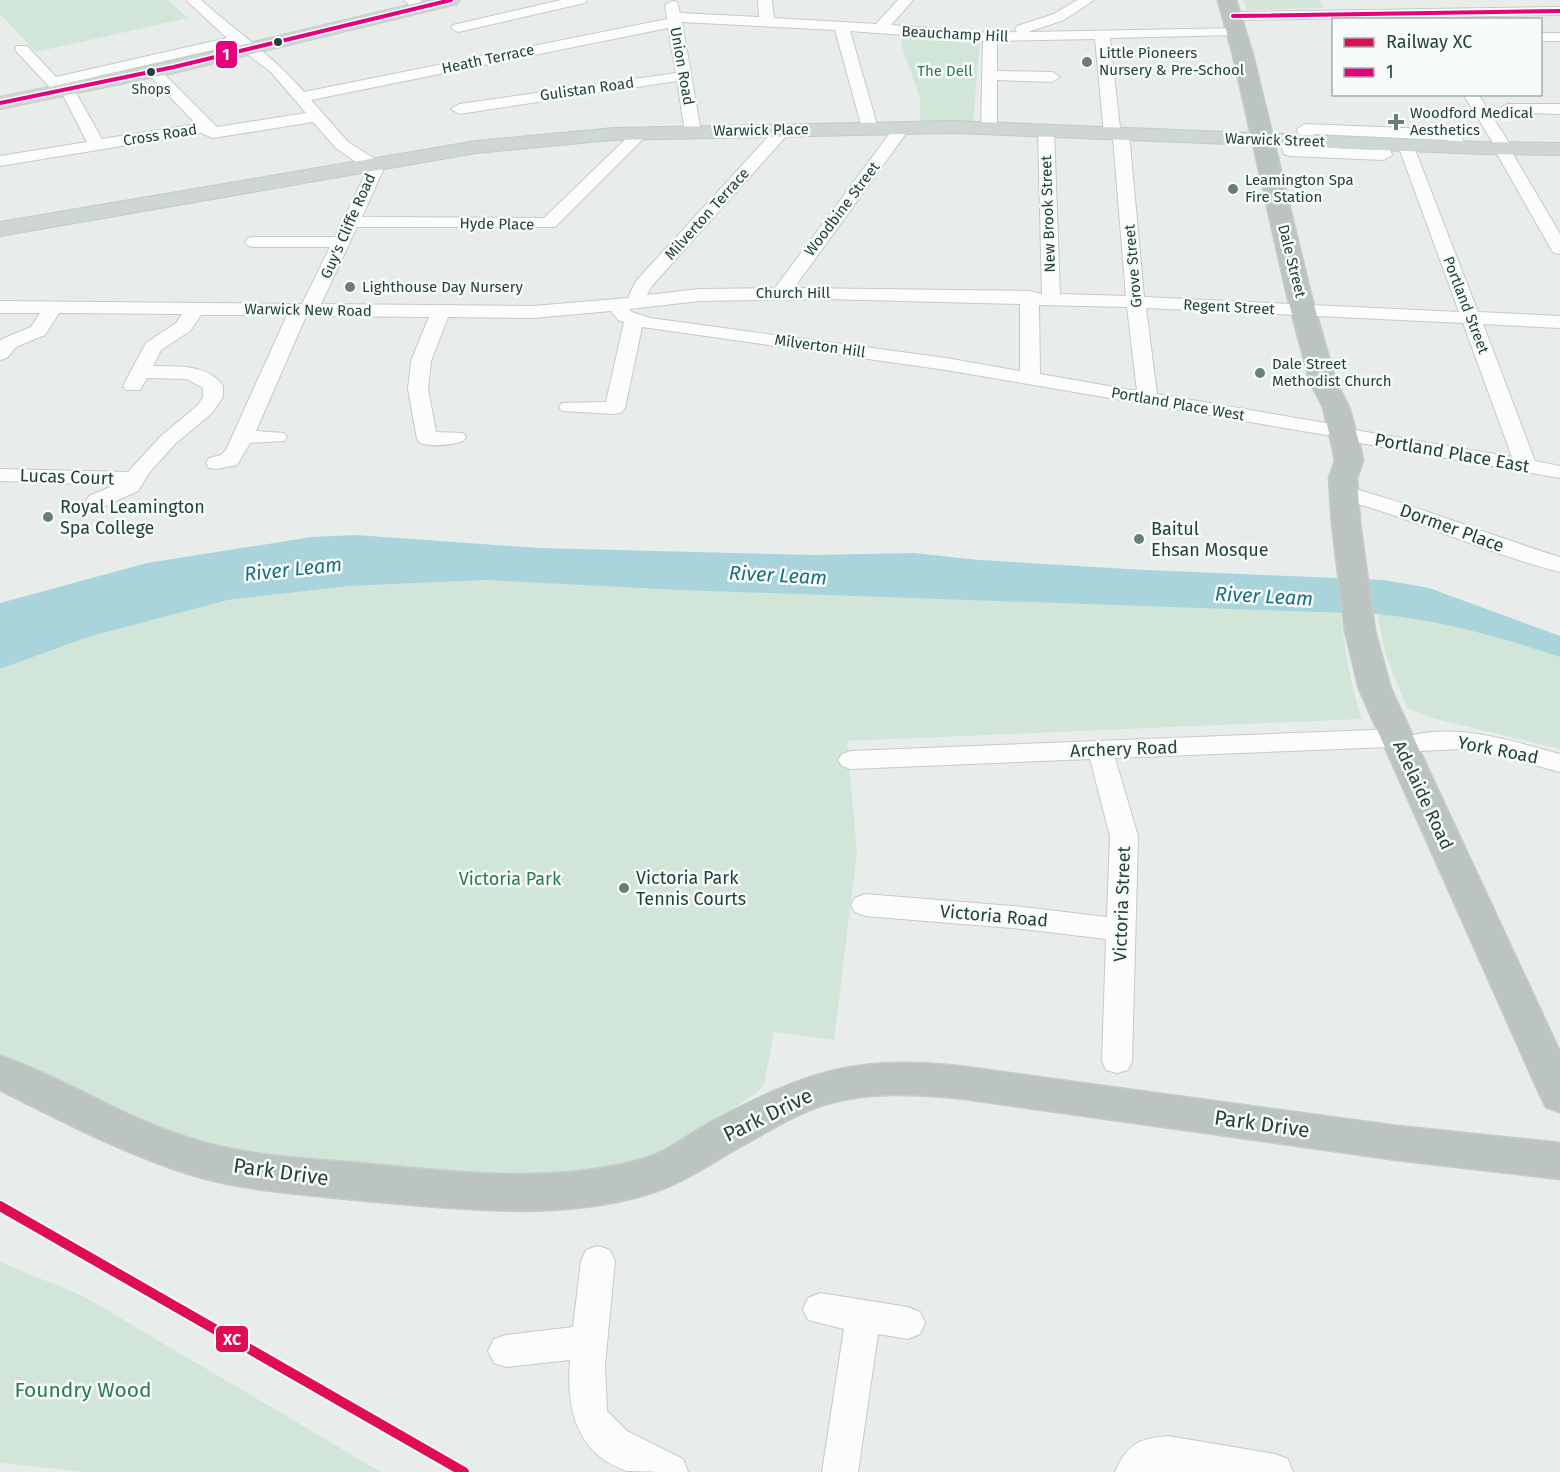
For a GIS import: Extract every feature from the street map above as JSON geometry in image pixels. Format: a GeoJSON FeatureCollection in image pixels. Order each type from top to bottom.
{"type":"FeatureCollection","features":[{"type":"Feature","properties":{"kind":"highway","name":"Dale Street"},"geometry":{"type":"LineString","coordinates":[[1232,16],[1323,382],[1336,407],[1335,432]]}},
{"type":"Feature","properties":{"kind":"highway","name":"Adelaide Road"},"geometry":{"type":"LineString","coordinates":[[1335,432],[1332,460],[1343,486],[1360,631],[1378,698],[1409,742],[1560,1095]]}},
{"type":"Feature","properties":{"kind":"highway","name":"Park Drive"},"geometry":{"type":"LineString","coordinates":[[0,1072],[134,1137],[191,1156],[254,1171],[462,1190],[585,1188],[644,1177],[676,1163],[806,1094],[865,1080],[907,1077],[969,1083],[1396,1143],[1560,1161]]}},
{"type":"Feature","properties":{"kind":"main road"},"geometry":{"type":"LineString","coordinates":[[0,103],[60,87],[154,72],[244,44],[415,3],[451,0]]}},
{"type":"Feature","properties":{"kind":"main road","name":"Warwick Street"},"geometry":{"type":"LineString","coordinates":[[989,128],[1459,148],[1560,149]]}},
{"type":"Feature","properties":{"kind":"main road","name":"Warwick Place"},"geometry":{"type":"LineString","coordinates":[[0,229],[531,140],[641,133],[989,128]]}},
{"type":"Feature","properties":{"kind":"street","name":"Guy's Cliffe Road"},"geometry":{"type":"LineString","coordinates":[[193,0],[276,69],[342,145],[372,165],[375,170],[352,222],[304,310],[243,438],[233,456],[217,463]]}},
{"type":"Feature","properties":{"kind":"street"},"geometry":{"type":"LineString","coordinates":[[458,28],[580,0]]}},
{"type":"Feature","properties":{"kind":"street","name":"Union Road"},"geometry":{"type":"LineString","coordinates":[[671,0],[693,132]]}},
{"type":"Feature","properties":{"kind":"street"},"geometry":{"type":"LineString","coordinates":[[765,0],[767,21]]}},
{"type":"Feature","properties":{"kind":"street"},"geometry":{"type":"LineString","coordinates":[[879,29],[906,0]]}},
{"type":"Feature","properties":{"kind":"street"},"geometry":{"type":"LineString","coordinates":[[1331,0],[1341,14]]}},
{"type":"Feature","properties":{"kind":"street","name":"Beauchamp Hill"},"geometry":{"type":"LineString","coordinates":[[674,19],[767,21],[1011,37],[1103,35],[1232,16],[1394,12],[1420,16],[1443,5],[1556,12]]}},
{"type":"Feature","properties":{"kind":"street"},"geometry":{"type":"LineString","coordinates":[[1011,37],[1013,32],[1095,6]]}},
{"type":"Feature","properties":{"kind":"street","name":"Grove Street"},"geometry":{"type":"LineString","coordinates":[[1095,6],[1103,35],[1148,399]]}},
{"type":"Feature","properties":{"kind":"street","name":"Heath Terrace"},"geometry":{"type":"LineString","coordinates":[[302,97],[674,19]]}},
{"type":"Feature","properties":{"kind":"street"},"geometry":{"type":"LineString","coordinates":[[841,26],[870,128]]}},
{"type":"Feature","properties":{"kind":"street"},"geometry":{"type":"LineString","coordinates":[[989,128],[990,37]]}},
{"type":"Feature","properties":{"kind":"street"},"geometry":{"type":"LineString","coordinates":[[1542,37],[1560,37]]}},
{"type":"Feature","properties":{"kind":"street"},"geometry":{"type":"LineString","coordinates":[[60,87],[244,44]]}},
{"type":"Feature","properties":{"kind":"street"},"geometry":{"type":"LineString","coordinates":[[22,50],[60,87],[97,145]]}},
{"type":"Feature","properties":{"kind":"street"},"geometry":{"type":"LineString","coordinates":[[154,72],[210,129]]}},
{"type":"Feature","properties":{"kind":"street"},"geometry":{"type":"LineString","coordinates":[[990,75],[1053,77]]}},
{"type":"Feature","properties":{"kind":"street","name":"Gulistan Road"},"geometry":{"type":"LineString","coordinates":[[459,109],[489,101],[683,76]]}},
{"type":"Feature","properties":{"kind":"street"},"geometry":{"type":"LineString","coordinates":[[1471,96],[1560,249]]}},
{"type":"Feature","properties":{"kind":"street"},"geometry":{"type":"LineString","coordinates":[[1507,109],[1548,106]]}},
{"type":"Feature","properties":{"kind":"street","name":"Cross Road"},"geometry":{"type":"LineString","coordinates":[[0,161],[201,128],[210,129],[213,133],[319,116]]}},
{"type":"Feature","properties":{"kind":"street","name":"Woodbine Street"},"geometry":{"type":"LineString","coordinates":[[784,292],[785,285],[902,128]]}},
{"type":"Feature","properties":{"kind":"street"},"geometry":{"type":"LineString","coordinates":[[1308,141],[1305,129],[1453,135],[1459,148]]}},
{"type":"Feature","properties":{"kind":"street","name":"Milverton Terrace"},"geometry":{"type":"LineString","coordinates":[[569,407],[615,408],[628,309],[643,285],[783,130]]}},
{"type":"Feature","properties":{"kind":"street","name":"New Brook Street"},"geometry":{"type":"LineString","coordinates":[[1046,130],[1051,298]]}},
{"type":"Feature","properties":{"kind":"street","name":"Hyde Place"},"geometry":{"type":"LineString","coordinates":[[352,222],[549,223],[641,133]]}},
{"type":"Feature","properties":{"kind":"street"},"geometry":{"type":"LineString","coordinates":[[1287,140],[1290,151],[1384,154],[1381,144]]}},
{"type":"Feature","properties":{"kind":"street","name":"Portland Street"},"geometry":{"type":"LineString","coordinates":[[1406,146],[1526,465]]}},
{"type":"Feature","properties":{"kind":"street"},"geometry":{"type":"LineString","coordinates":[[1537,208],[1560,208]]}},
{"type":"Feature","properties":{"kind":"street"},"geometry":{"type":"LineString","coordinates":[[254,242],[341,242]]}},
{"type":"Feature","properties":{"kind":"street"},"geometry":{"type":"LineString","coordinates":[[1428,255],[1448,255]]}},
{"type":"Feature","properties":{"kind":"street","name":"Church Hill"},"geometry":{"type":"LineString","coordinates":[[628,309],[700,295],[784,292],[971,296]]}},
{"type":"Feature","properties":{"kind":"street","name":"Regent Street"},"geometry":{"type":"LineString","coordinates":[[971,296],[1560,322]]}},
{"type":"Feature","properties":{"kind":"street"},"geometry":{"type":"LineString","coordinates":[[1029,297],[1030,378]]}},
{"type":"Feature","properties":{"kind":"street","name":"Warwick New Road"},"geometry":{"type":"LineString","coordinates":[[0,307],[440,312],[628,309]]}},
{"type":"Feature","properties":{"kind":"street"},"geometry":{"type":"LineString","coordinates":[[1,350],[12,341],[38,331],[53,308]]}},
{"type":"Feature","properties":{"kind":"street","name":"Lucas Court"},"geometry":{"type":"LineString","coordinates":[[97,501],[130,486],[168,440],[211,403],[214,389],[207,380],[190,373],[137,379],[153,347],[183,327],[195,309]]}},
{"type":"Feature","properties":{"kind":"street","name":"Milverton Hill"},"geometry":{"type":"LineString","coordinates":[[628,309],[1030,378]]}},
{"type":"Feature","properties":{"kind":"street"},"geometry":{"type":"LineString","coordinates":[[440,312],[421,361],[418,389],[427,439],[456,437]]}},
{"type":"Feature","properties":{"kind":"street","name":"Portland Place West"},"geometry":{"type":"LineString","coordinates":[[1030,378],[1335,432]]}},
{"type":"Feature","properties":{"kind":"street","name":"Portland Place East"},"geometry":{"type":"LineString","coordinates":[[1335,432],[1560,472]]}},
{"type":"Feature","properties":{"kind":"street"},"geometry":{"type":"LineString","coordinates":[[243,438],[277,436]]}},
{"type":"Feature","properties":{"kind":"street","name":"Lucas Court"},"geometry":{"type":"LineString","coordinates":[[0,475],[135,479]]}},
{"type":"Feature","properties":{"kind":"street","name":"Dormer Place"},"geometry":{"type":"LineString","coordinates":[[1343,486],[1476,538],[1560,565]]}},
{"type":"Feature","properties":{"kind":"street","name":"Archery Road"},"geometry":{"type":"LineString","coordinates":[[851,760],[1100,750],[1409,742]]}},
{"type":"Feature","properties":{"kind":"street","name":"York Road"},"geometry":{"type":"LineString","coordinates":[[1409,742],[1474,742],[1560,763]]}},
{"type":"Feature","properties":{"kind":"street","name":"Victoria Street"},"geometry":{"type":"LineString","coordinates":[[1100,750],[1124,836],[1117,1061]]}},
{"type":"Feature","properties":{"kind":"street","name":"Victoria Road"},"geometry":{"type":"LineString","coordinates":[[866,905],[1023,918],[1121,930]]}},
{"type":"Feature","properties":{"kind":"street"},"geometry":{"type":"LineString","coordinates":[[598,1261],[589,1342],[587,1393],[591,1417],[611,1440],[670,1472]]}},
{"type":"Feature","properties":{"kind":"street"},"geometry":{"type":"LineString","coordinates":[[820,1309],[908,1323]]}},
{"type":"Feature","properties":{"kind":"street"},"geometry":{"type":"LineString","coordinates":[[840,1472],[863,1316]]}},
{"type":"Feature","properties":{"kind":"street"},"geometry":{"type":"LineString","coordinates":[[506,1351],[589,1342]]}},
{"type":"Feature","properties":{"kind":"street"},"geometry":{"type":"LineString","coordinates":[[1133,1472],[1142,1459],[1153,1455],[1168,1454],[1275,1472]]}},
{"type":"Feature","properties":{"kind":"green space"},"geometry":{"type":"Polygon","coordinates":[[[0,0],[168,0],[188,18],[36,52],[0,14],[0,0]]]}},
{"type":"Feature","properties":{"kind":"green space"},"geometry":{"type":"Polygon","coordinates":[[[1243,0],[1319,0],[1324,8],[1247,10],[1243,0]]]}},
{"type":"Feature","properties":{"kind":"green space","name":"The Dell"},"geometry":{"type":"Polygon","coordinates":[[[904,36],[980,41],[973,122],[920,121],[920,98],[901,44],[904,36]]]}},
{"type":"Feature","properties":{"kind":"green space","name":"Victoria Park"},"geometry":{"type":"Polygon","coordinates":[[[486,580],[679,590],[1340,612],[1351,680],[1362,719],[847,741],[857,852],[834,1040],[774,1032],[764,1085],[758,1092],[687,1140],[662,1153],[630,1164],[561,1175],[488,1176],[306,1160],[255,1152],[204,1141],[156,1126],[88,1098],[0,1057],[0,669],[88,637],[228,600],[350,586],[486,580]]]}},
{"type":"Feature","properties":{"kind":"green space"},"geometry":{"type":"Polygon","coordinates":[[[1377,614],[1423,620],[1469,630],[1560,657],[1560,749],[1432,718],[1407,708],[1386,656],[1377,614]]]}},
{"type":"Feature","properties":{"kind":"green space","name":"Foundry Wood"},"geometry":{"type":"Polygon","coordinates":[[[0,1262],[83,1296],[381,1472],[86,1472],[0,1463],[0,1262]]]}},
{"type":"Feature","properties":{"kind":"water","name":"River Leam"},"geometry":{"type":"Polygon","coordinates":[[[356,535],[540,548],[813,555],[914,553],[979,560],[1145,570],[1384,580],[1429,588],[1560,636],[1560,657],[1469,630],[1423,620],[1377,614],[679,590],[486,580],[350,586],[228,600],[88,637],[0,669],[0,603],[147,563],[312,537],[356,535]]]}},
{"type":"Feature","properties":{"kind":"rail line","name":"XC"},"geometry":{"type":"LineString","coordinates":[[0,1206],[464,1472]]}},
{"type":"Feature","properties":{"kind":"transit line","name":"1"},"geometry":{"type":"LineString","coordinates":[[0,103],[174,67],[451,0]]}},
{"type":"Feature","properties":{"kind":"transit line","name":"1"},"geometry":{"type":"LineString","coordinates":[[1233,16],[1560,11]]}},
{"type":"Feature","properties":{"kind":"place","name":"Little Pioneers Nursery & Pre-School"},"geometry":{"type":"Point","coordinates":[1087,62]}},
{"type":"Feature","properties":{"kind":"place","name":"Shops"},"geometry":{"type":"Point","coordinates":[151,72]}},
{"type":"Feature","properties":{"kind":"place","name":"Woodford Medical Aesthetics"},"geometry":{"type":"Point","coordinates":[1396,122]}},
{"type":"Feature","properties":{"kind":"place","name":"Leamington Spa Fire Station"},"geometry":{"type":"Point","coordinates":[1233,189]}},
{"type":"Feature","properties":{"kind":"place","name":"Lighthouse Day Nursery"},"geometry":{"type":"Point","coordinates":[350,287]}},
{"type":"Feature","properties":{"kind":"place","name":"Dale Street Methodist Church"},"geometry":{"type":"Point","coordinates":[1260,373]}},
{"type":"Feature","properties":{"kind":"place","name":"Royal Leamington Spa College"},"geometry":{"type":"Point","coordinates":[48,517]}},
{"type":"Feature","properties":{"kind":"place","name":"Baitul Ehsan Mosque"},"geometry":{"type":"Point","coordinates":[1139,539]}},
{"type":"Feature","properties":{"kind":"place","name":"Victoria Park Tennis Courts"},"geometry":{"type":"Point","coordinates":[624,888]}}]}
